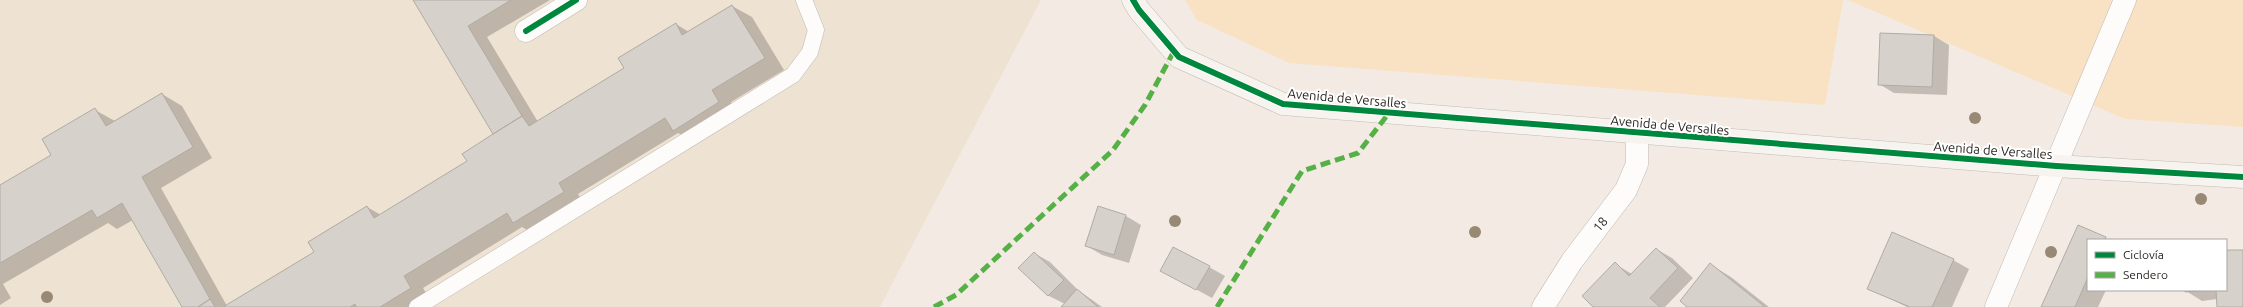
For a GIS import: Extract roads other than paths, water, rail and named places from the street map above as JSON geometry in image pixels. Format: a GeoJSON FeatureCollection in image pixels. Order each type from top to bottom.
{"type":"FeatureCollection","features":[{"type":"Feature","properties":{"kind":"street"},"geometry":{"type":"LineString","coordinates":[[526,30],[576,0]]}},
{"type":"Feature","properties":{"kind":"street","name":"Avenida de Versalles"},"geometry":{"type":"LineString","coordinates":[[1133,0],[1139,10],[1179,57],[1283,104],[1637,134],[2056,166],[2243,177]]}},
{"type":"Feature","properties":{"kind":"street"},"geometry":{"type":"LineString","coordinates":[[2056,166],[2125,0]]}},
{"type":"Feature","properties":{"kind":"street","name":"18"},"geometry":{"type":"LineString","coordinates":[[1543,307],[1576,255],[1626,190],[1637,164],[1637,134]]}},
{"type":"Feature","properties":{"kind":"street","name":"Avenida de Versalles"},"geometry":{"type":"LineString","coordinates":[[1996,307],[2056,166]]}},
{"type":"Feature","properties":{"kind":"lane"},"geometry":{"type":"LineString","coordinates":[[417,307],[793,74],[810,52],[816,30],[804,0]]}}]}
